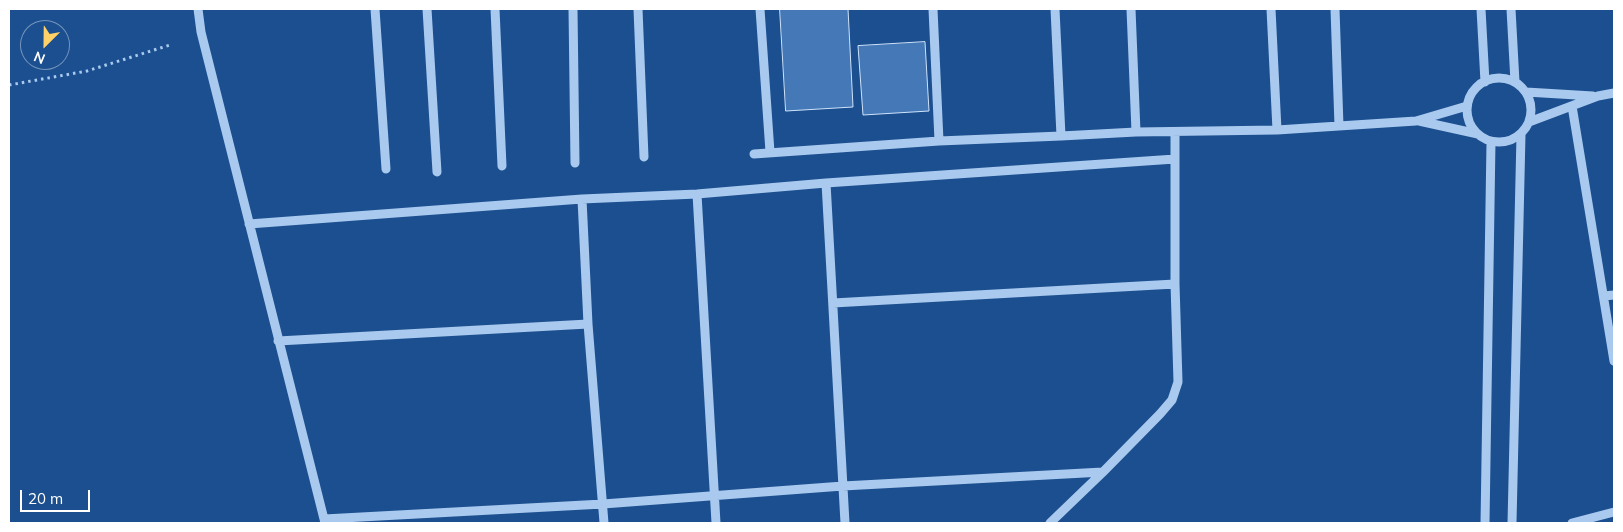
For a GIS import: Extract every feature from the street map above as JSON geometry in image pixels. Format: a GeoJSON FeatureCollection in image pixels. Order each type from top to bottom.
{"type":"FeatureCollection","features":[{"type":"Feature","properties":{"kind":"street"},"geometry":{"type":"LineString","coordinates":[[198,9],[201,32],[325,521],[603,504],[843,486],[1103,472]]}},
{"type":"Feature","properties":{"kind":"street"},"geometry":{"type":"LineString","coordinates":[[376,9],[386,169]]}},
{"type":"Feature","properties":{"kind":"street"},"geometry":{"type":"LineString","coordinates":[[427,9],[437,172]]}},
{"type":"Feature","properties":{"kind":"street"},"geometry":{"type":"LineString","coordinates":[[495,9],[502,166]]}},
{"type":"Feature","properties":{"kind":"street"},"geometry":{"type":"LineString","coordinates":[[573,9],[575,163]]}},
{"type":"Feature","properties":{"kind":"street"},"geometry":{"type":"LineString","coordinates":[[638,9],[644,157]]}},
{"type":"Feature","properties":{"kind":"street"},"geometry":{"type":"LineString","coordinates":[[760,9],[770,152]]}},
{"type":"Feature","properties":{"kind":"street"},"geometry":{"type":"LineString","coordinates":[[933,9],[939,141]]}},
{"type":"Feature","properties":{"kind":"street"},"geometry":{"type":"LineString","coordinates":[[1055,9],[1061,136]]}},
{"type":"Feature","properties":{"kind":"street"},"geometry":{"type":"LineString","coordinates":[[1131,9],[1136,132]]}},
{"type":"Feature","properties":{"kind":"street"},"geometry":{"type":"LineString","coordinates":[[1271,9],[1277,130]]}},
{"type":"Feature","properties":{"kind":"street"},"geometry":{"type":"LineString","coordinates":[[1335,9],[1339,126]]}},
{"type":"Feature","properties":{"kind":"street"},"geometry":{"type":"LineString","coordinates":[[1481,9],[1484,82]]}},
{"type":"Feature","properties":{"kind":"street"},"geometry":{"type":"LineString","coordinates":[[1511,9],[1514,82]]}},
{"type":"Feature","properties":{"kind":"street"},"geometry":{"type":"LineString","coordinates":[[1505,78],[1514,82],[1526,92],[1530,102],[1532,112],[1529,122],[1521,135],[1512,140],[1491,142],[1478,134],[1471,126],[1467,106],[1470,96],[1484,82],[1505,78]]}},
{"type":"Feature","properties":{"kind":"street"},"geometry":{"type":"LineString","coordinates":[[1526,92],[1598,96]]}},
{"type":"Feature","properties":{"kind":"street"},"geometry":{"type":"LineString","coordinates":[[1529,122],[1598,96],[1614,93]]}},
{"type":"Feature","properties":{"kind":"street"},"geometry":{"type":"LineString","coordinates":[[754,154],[939,141],[1136,132],[1277,130],[1416,121],[1467,106]]}},
{"type":"Feature","properties":{"kind":"street"},"geometry":{"type":"LineString","coordinates":[[1572,106],[1614,361]]}},
{"type":"Feature","properties":{"kind":"street"},"geometry":{"type":"LineString","coordinates":[[1416,121],[1478,134]]}},
{"type":"Feature","properties":{"kind":"street"},"geometry":{"type":"LineString","coordinates":[[1050,523],[1103,472],[1172,400],[1178,382],[1175,284],[1175,132]]}},
{"type":"Feature","properties":{"kind":"street"},"geometry":{"type":"LineString","coordinates":[[1512,523],[1521,135]]}},
{"type":"Feature","properties":{"kind":"street"},"geometry":{"type":"LineString","coordinates":[[1485,523],[1491,142]]}},
{"type":"Feature","properties":{"kind":"street"},"geometry":{"type":"LineString","coordinates":[[249,224],[582,199],[697,194],[826,183],[1175,159]]}},
{"type":"Feature","properties":{"kind":"street"},"geometry":{"type":"LineString","coordinates":[[826,183],[845,523]]}},
{"type":"Feature","properties":{"kind":"street"},"geometry":{"type":"LineString","coordinates":[[697,194],[716,523]]}},
{"type":"Feature","properties":{"kind":"street"},"geometry":{"type":"LineString","coordinates":[[582,199],[588,324],[604,523]]}},
{"type":"Feature","properties":{"kind":"street"},"geometry":{"type":"LineString","coordinates":[[833,303],[1175,284]]}},
{"type":"Feature","properties":{"kind":"street"},"geometry":{"type":"LineString","coordinates":[[1604,296],[1614,295]]}},
{"type":"Feature","properties":{"kind":"street"},"geometry":{"type":"LineString","coordinates":[[278,341],[588,324]]}},
{"type":"Feature","properties":{"kind":"street"},"geometry":{"type":"LineString","coordinates":[[1572,523],[1614,512]]}},
{"type":"Feature","properties":{"kind":"path"},"geometry":{"type":"LineString","coordinates":[[9,85],[88,71],[170,45]]}},
{"type":"Feature","properties":{"kind":"building"},"geometry":{"type":"Polygon","coordinates":[[[780,9],[848,9],[853,107],[786,111],[780,9]]]}},
{"type":"Feature","properties":{"kind":"building"},"geometry":{"type":"Polygon","coordinates":[[[925,42],[929,111],[863,115],[858,46],[925,42]]]}}]}
